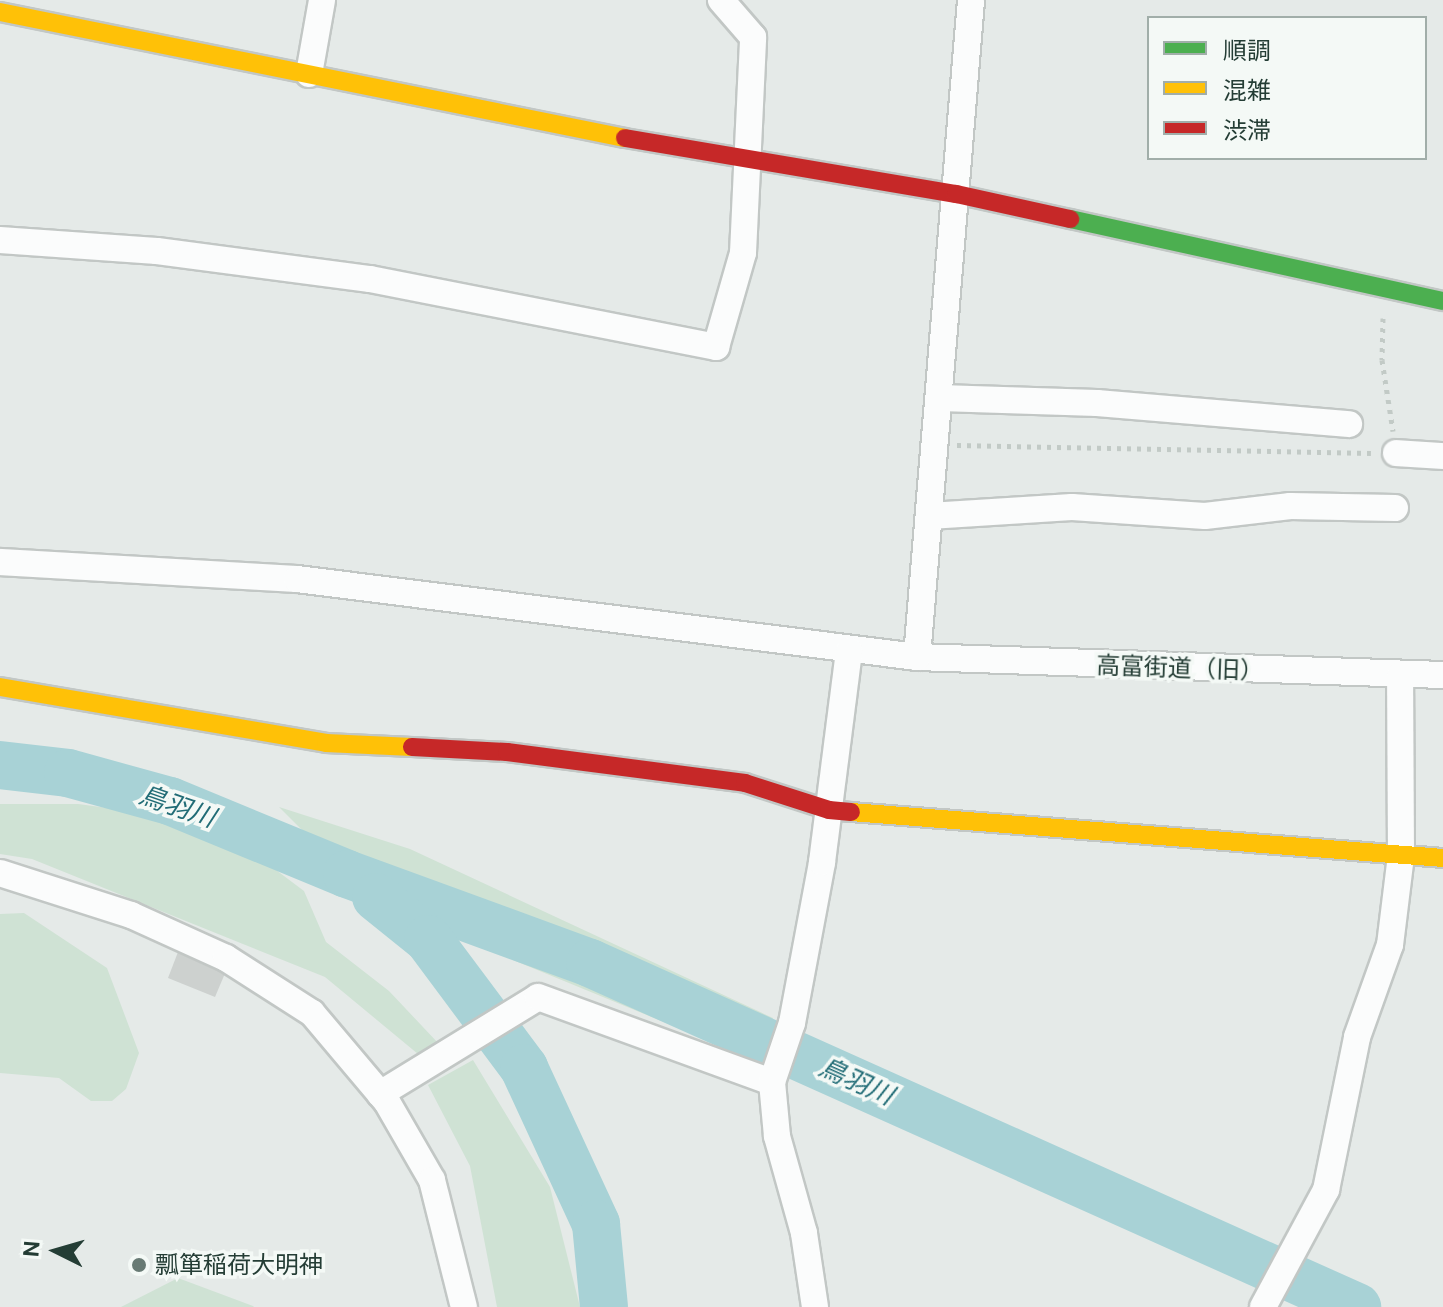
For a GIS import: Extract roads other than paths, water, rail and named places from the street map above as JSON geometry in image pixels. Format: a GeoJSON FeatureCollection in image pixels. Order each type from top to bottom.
{"type":"FeatureCollection","features":[{"type":"Feature","properties":{"kind":"street"},"geometry":{"type":"LineString","coordinates":[[309,74],[322,0]]}},
{"type":"Feature","properties":{"kind":"street"},"geometry":{"type":"LineString","coordinates":[[0,240],[157,251],[370,279],[716,347],[743,253],[750,163],[753,37],[721,0]]}},
{"type":"Feature","properties":{"kind":"street"},"geometry":{"type":"LineString","coordinates":[[917,657],[971,0]]}},
{"type":"Feature","properties":{"kind":"street"},"geometry":{"type":"LineString","coordinates":[[0,12],[750,163],[956,194],[1443,301]]}},
{"type":"Feature","properties":{"kind":"street"},"geometry":{"type":"LineString","coordinates":[[940,398],[1097,403],[1349,424]]}},
{"type":"Feature","properties":{"kind":"street"},"geometry":{"type":"LineString","coordinates":[[1396,453],[1443,456]]}},
{"type":"Feature","properties":{"kind":"street"},"geometry":{"type":"LineString","coordinates":[[929,516],[1072,507],[1205,516],[1290,506],[1395,508]]}},
{"type":"Feature","properties":{"kind":"street","name":"高富街道（旧）"},"geometry":{"type":"LineString","coordinates":[[0,562],[297,579],[849,651],[917,657],[1443,675]]}},
{"type":"Feature","properties":{"kind":"street"},"geometry":{"type":"LineString","coordinates":[[815,1307],[804,1233],[777,1136],[772,1082],[792,1023],[829,810],[849,651]]}},
{"type":"Feature","properties":{"kind":"street"},"geometry":{"type":"LineString","coordinates":[[1263,1307],[1292,1248],[1326,1190],[1357,1037],[1390,945],[1401,856],[1400,675]]}},
{"type":"Feature","properties":{"kind":"street"},"geometry":{"type":"LineString","coordinates":[[0,687],[326,743],[507,752],[745,783],[829,810],[1443,858]]}},
{"type":"Feature","properties":{"kind":"street"},"geometry":{"type":"LineString","coordinates":[[0,873],[131,915],[226,958],[312,1013],[380,1094],[432,1180],[464,1307]]}},
{"type":"Feature","properties":{"kind":"street"},"geometry":{"type":"LineString","coordinates":[[380,1094],[538,997],[772,1082]]}},
{"type":"Feature","properties":{"kind":"waterway","name":"鳥羽川"},"geometry":{"type":"LineString","coordinates":[[0,765],[68,773],[170,801],[347,874],[590,963],[1357,1307]]}},
{"type":"Feature","properties":{"kind":"waterway","name":"鳥羽川"},"geometry":{"type":"LineString","coordinates":[[376,897],[428,939],[524,1068],[596,1224],[604,1307]]}},
{"type":"Feature","properties":{"kind":"place","name":"瓢箪稲荷大明神"},"geometry":{"type":"Point","coordinates":[139,1265]}}]}
